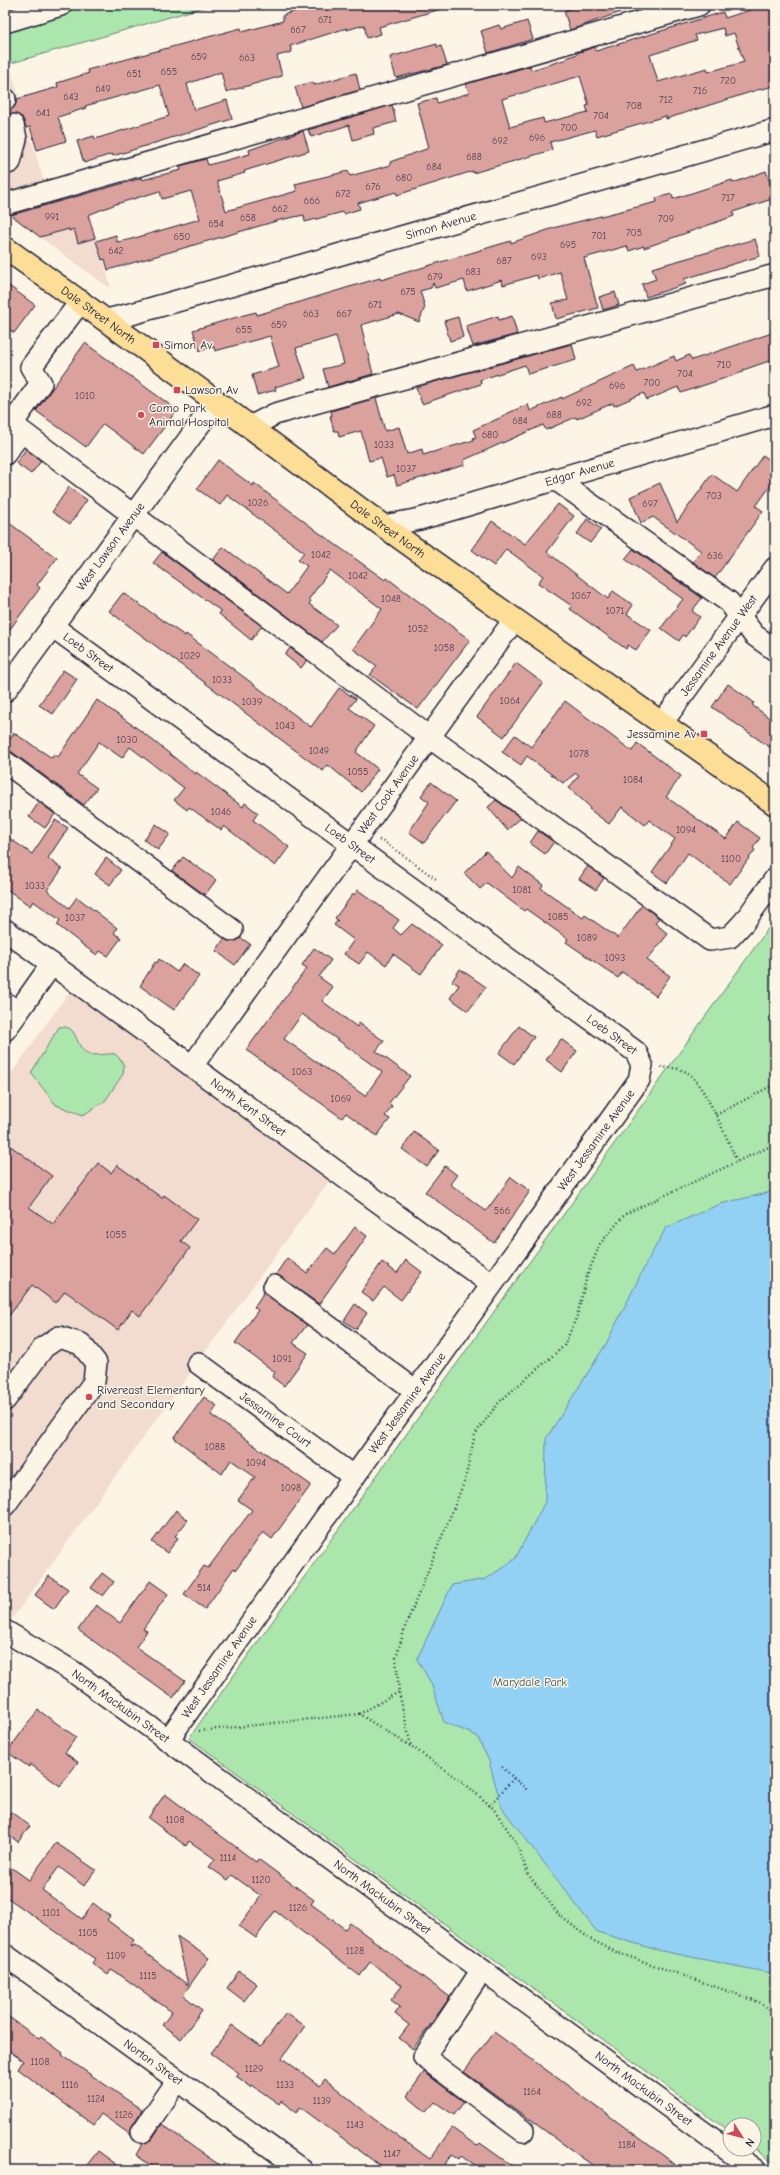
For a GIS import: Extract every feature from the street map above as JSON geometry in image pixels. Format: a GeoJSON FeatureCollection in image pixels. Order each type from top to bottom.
{"type":"FeatureCollection","features":[{"type":"Feature","properties":{"kind":"main road","name":"Dale Street North"},"geometry":{"type":"LineString","coordinates":[[5,248],[106,320],[384,526],[514,620],[662,722],[775,804]]}},
{"type":"Feature","properties":{"kind":"street"},"geometry":{"type":"LineString","coordinates":[[5,22],[61,5]]}},
{"type":"Feature","properties":{"kind":"street"},"geometry":{"type":"LineString","coordinates":[[5,204],[699,5]]}},
{"type":"Feature","properties":{"kind":"street"},"geometry":{"type":"LineString","coordinates":[[5,164],[10,162],[16,139],[13,125]]}},
{"type":"Feature","properties":{"kind":"street","name":"Simon Avenue"},"geometry":{"type":"LineString","coordinates":[[106,320],[775,130]]}},
{"type":"Feature","properties":{"kind":"street"},"geometry":{"type":"LineString","coordinates":[[250,427],[275,414],[775,275]]}},
{"type":"Feature","properties":{"kind":"street"},"geometry":{"type":"LineString","coordinates":[[5,454],[13,425],[41,383],[31,367],[80,301]]}},
{"type":"Feature","properties":{"kind":"street","name":"West Lawson Avenue"},"geometry":{"type":"LineString","coordinates":[[5,691],[216,402]]}},
{"type":"Feature","properties":{"kind":"street","name":"Edgar Avenue"},"geometry":{"type":"LineString","coordinates":[[384,526],[420,519],[775,415]]}},
{"type":"Feature","properties":{"kind":"street"},"geometry":{"type":"LineString","coordinates":[[13,425],[134,514],[429,737],[710,940],[730,937],[744,922],[775,879]]}},
{"type":"Feature","properties":{"kind":"street"},"geometry":{"type":"LineString","coordinates":[[556,479],[729,602],[754,635],[775,650]]}},
{"type":"Feature","properties":{"kind":"street","name":"Jessamine Avenue West"},"geometry":{"type":"LineString","coordinates":[[662,722],[775,568]]}},
{"type":"Feature","properties":{"kind":"street","name":"West Cook Avenue"},"geometry":{"type":"LineString","coordinates":[[192,1066],[514,620]]}},
{"type":"Feature","properties":{"kind":"street","name":"Loeb Street"},"geometry":{"type":"LineString","coordinates":[[52,626],[636,1052],[642,1065]]}},
{"type":"Feature","properties":{"kind":"street"},"geometry":{"type":"LineString","coordinates":[[5,762],[232,930]]}},
{"type":"Feature","properties":{"kind":"street","name":"North Kent Street"},"geometry":{"type":"LineString","coordinates":[[5,930],[491,1284]]}},
{"type":"Feature","properties":{"kind":"street"},"geometry":{"type":"LineString","coordinates":[[5,1030],[11,1007],[52,964]]}},
{"type":"Feature","properties":{"kind":"street","name":"West Jessamine Avenue"},"geometry":{"type":"LineString","coordinates":[[168,1740],[491,1284],[639,1080],[642,1065]]}},
{"type":"Feature","properties":{"kind":"street"},"geometry":{"type":"LineString","coordinates":[[274,1286],[416,1391]]}},
{"type":"Feature","properties":{"kind":"street"},"geometry":{"type":"LineString","coordinates":[[5,1400],[44,1347],[60,1337],[80,1344],[96,1363],[94,1382],[5,1506]]}},
{"type":"Feature","properties":{"kind":"street","name":"Jessamine Court"},"geometry":{"type":"LineString","coordinates":[[198,1363],[354,1477]]}},
{"type":"Feature","properties":{"kind":"street","name":"North Mackubin Street"},"geometry":{"type":"LineString","coordinates":[[5,1632],[72,1671],[755,2170]]}},
{"type":"Feature","properties":{"kind":"street","name":"Norton Street"},"geometry":{"type":"LineString","coordinates":[[5,1955],[302,2170]]}},
{"type":"Feature","properties":{"kind":"street"},"geometry":{"type":"LineString","coordinates":[[482,1970],[424,2057],[523,2132]]}},
{"type":"Feature","properties":{"kind":"street"},"geometry":{"type":"LineString","coordinates":[[142,2132],[178,2080]]}},
{"type":"Feature","properties":{"kind":"path"},"geometry":{"type":"LineString","coordinates":[[377,839],[383,840],[436,879]]}},
{"type":"Feature","properties":{"kind":"path"},"geometry":{"type":"LineString","coordinates":[[642,1065],[675,1068],[688,1073],[716,1115],[737,1162]]}},
{"type":"Feature","properties":{"kind":"path"},"geometry":{"type":"LineString","coordinates":[[716,1115],[774,1086]]}},
{"type":"Feature","properties":{"kind":"path"},"geometry":{"type":"LineString","coordinates":[[411,1746],[399,1692],[396,1658],[403,1633],[465,1480],[475,1434],[499,1402],[564,1346],[577,1316],[587,1276],[600,1244],[625,1214],[775,1144]]}},
{"type":"Feature","properties":{"kind":"path"},"geometry":{"type":"LineString","coordinates":[[198,1731],[359,1714],[399,1692]]}},
{"type":"Feature","properties":{"kind":"path"},"geometry":{"type":"LineString","coordinates":[[359,1714],[411,1746],[464,1783],[489,1806],[516,1842],[528,1874],[559,1915],[590,1939],[616,1952],[759,2002],[775,2014]]}},
{"type":"Feature","properties":{"kind":"path"},"geometry":{"type":"LineString","coordinates":[[502,1767],[527,1790]]}},
{"type":"Feature","properties":{"kind":"path"},"geometry":{"type":"LineString","coordinates":[[489,1806],[514,1778]]}},
{"type":"Feature","properties":{"kind":"shaded area"},"geometry":{"type":"Polygon","coordinates":[[[9,64],[44,182],[78,173],[101,253],[99,254],[102,262],[104,261],[111,289],[5,212],[5,65],[9,64]]]}},
{"type":"Feature","properties":{"kind":"shaded area","name":"Rivereast Elementary and Secondary"},"geometry":{"type":"Polygon","coordinates":[[[70,991],[329,1181],[12,1619],[5,1613],[5,1082],[70,991]]]}},
{"type":"Feature","properties":{"kind":"green space"},"geometry":{"type":"Polygon","coordinates":[[[5,5],[211,5],[5,65],[5,5]]]}},
{"type":"Feature","properties":{"kind":"green space","name":"Marydale Park"},"geometry":{"type":"Polygon","coordinates":[[[775,919],[775,2164],[762,2155],[762,2117],[722,2117],[722,2126],[189,1738],[775,919]]]}},
{"type":"Feature","properties":{"kind":"green space"},"geometry":{"type":"Polygon","coordinates":[[[59,1027],[70,1029],[80,1046],[87,1053],[93,1055],[115,1054],[124,1066],[123,1074],[105,1101],[83,1115],[56,1105],[31,1073],[59,1027]]]}},
{"type":"Feature","properties":{"kind":"water"},"geometry":{"type":"Polygon","coordinates":[[[771,1192],[775,1193],[775,1974],[657,1950],[597,1932],[502,1808],[489,1761],[477,1736],[444,1722],[431,1683],[417,1659],[452,1585],[486,1579],[515,1559],[545,1502],[546,1439],[606,1344],[648,1260],[666,1228],[720,1204],[771,1192]]]}},
{"type":"Feature","properties":{"kind":"building"},"geometry":{"type":"Polygon","coordinates":[[[314,5],[440,5],[441,9],[379,27],[381,34],[367,38],[364,25],[347,30],[347,28],[290,46],[292,52],[277,56],[282,76],[226,92],[221,72],[187,84],[194,110],[227,100],[232,119],[113,156],[112,154],[84,163],[77,141],[94,136],[95,139],[169,116],[160,85],[85,106],[86,108],[58,117],[66,141],[37,150],[30,127],[26,128],[22,117],[11,113],[5,116],[5,112],[15,106],[17,99],[58,87],[57,83],[89,73],[87,70],[241,28],[242,32],[283,21],[283,15],[314,5]]]}},
{"type":"Feature","properties":{"kind":"building"},"geometry":{"type":"Polygon","coordinates":[[[569,5],[631,5],[632,8],[570,30],[564,11],[570,9],[569,5]]]}},
{"type":"Feature","properties":{"kind":"building"},"geometry":{"type":"Polygon","coordinates":[[[766,5],[775,5],[775,86],[757,90],[666,119],[666,116],[597,136],[595,130],[550,142],[552,150],[473,173],[473,171],[397,195],[396,192],[358,203],[360,209],[344,214],[343,212],[305,222],[304,215],[280,220],[108,270],[105,259],[102,260],[96,241],[116,235],[117,242],[128,240],[200,219],[191,191],[162,199],[160,191],[116,204],[88,215],[95,238],[78,243],[74,229],[40,237],[11,215],[142,178],[142,180],[181,170],[180,166],[206,159],[208,165],[250,154],[249,150],[303,131],[309,151],[217,181],[226,211],[297,191],[295,184],[348,171],[350,176],[391,165],[390,162],[429,148],[417,103],[436,98],[437,103],[469,93],[466,84],[530,66],[531,70],[567,59],[566,58],[577,53],[595,47],[596,51],[723,12],[725,18],[766,5]],[[723,28],[695,35],[697,40],[650,55],[658,82],[707,68],[708,72],[744,62],[734,33],[725,36],[723,28]],[[580,76],[502,99],[510,127],[543,118],[544,123],[588,112],[586,106],[589,105],[580,76]]]}},
{"type":"Feature","properties":{"kind":"building"},"geometry":{"type":"Polygon","coordinates":[[[527,21],[533,39],[488,53],[481,31],[499,25],[501,29],[527,21]]]}},
{"type":"Feature","properties":{"kind":"building"},"geometry":{"type":"Polygon","coordinates":[[[437,44],[437,47],[441,46],[447,65],[396,78],[390,57],[437,44]]]}},
{"type":"Feature","properties":{"kind":"building"},"geometry":{"type":"Polygon","coordinates":[[[356,73],[360,90],[301,107],[295,87],[313,82],[314,85],[356,73]]]}},
{"type":"Feature","properties":{"kind":"building"},"geometry":{"type":"Polygon","coordinates":[[[392,105],[396,122],[373,128],[374,134],[353,140],[349,125],[311,137],[308,130],[392,105]]]}},
{"type":"Feature","properties":{"kind":"building"},"geometry":{"type":"Polygon","coordinates":[[[766,171],[775,198],[733,212],[734,216],[644,248],[644,246],[629,251],[627,246],[584,258],[598,308],[556,319],[552,303],[568,300],[560,272],[538,279],[537,275],[503,285],[502,280],[467,291],[464,280],[435,288],[433,283],[431,288],[420,291],[425,307],[419,322],[399,314],[361,325],[373,374],[328,387],[323,369],[344,364],[336,336],[296,348],[306,378],[275,387],[276,390],[257,395],[252,375],[279,367],[270,336],[215,351],[214,347],[200,351],[193,330],[256,312],[257,315],[380,278],[381,280],[511,241],[511,243],[553,228],[657,202],[656,198],[672,194],[673,199],[732,180],[733,183],[766,171]]]}},
{"type":"Feature","properties":{"kind":"building"},"geometry":{"type":"Polygon","coordinates":[[[755,239],[760,256],[684,279],[686,284],[646,297],[642,284],[656,279],[652,268],[755,239]]]}},
{"type":"Feature","properties":{"kind":"building"},"geometry":{"type":"Polygon","coordinates":[[[5,283],[35,305],[14,333],[5,326],[5,283]]]}},
{"type":"Feature","properties":{"kind":"building"},"geometry":{"type":"Polygon","coordinates":[[[615,292],[619,305],[603,310],[599,297],[615,292]]]}},
{"type":"Feature","properties":{"kind":"building"},"geometry":{"type":"Polygon","coordinates":[[[498,316],[499,320],[512,316],[517,334],[473,346],[466,326],[498,316]]]}},
{"type":"Feature","properties":{"kind":"building"},"geometry":{"type":"Polygon","coordinates":[[[458,317],[463,337],[450,341],[444,321],[458,317]]]}},
{"type":"Feature","properties":{"kind":"building"},"geometry":{"type":"Polygon","coordinates":[[[775,332],[775,359],[743,370],[743,372],[681,393],[678,387],[647,400],[644,393],[614,406],[613,403],[577,419],[576,417],[546,430],[543,425],[464,460],[465,465],[397,485],[394,475],[387,477],[381,458],[369,461],[361,431],[339,437],[338,431],[334,431],[330,416],[332,416],[331,411],[376,398],[385,431],[399,427],[407,454],[422,449],[423,455],[474,440],[473,438],[476,437],[473,430],[528,404],[530,411],[562,397],[562,399],[634,366],[637,372],[674,356],[676,361],[689,355],[692,360],[775,332]]]}},
{"type":"Feature","properties":{"kind":"building"},"geometry":{"type":"Polygon","coordinates":[[[85,343],[177,410],[144,454],[103,424],[86,447],[36,411],[85,343]]]}},
{"type":"Feature","properties":{"kind":"building"},"geometry":{"type":"Polygon","coordinates":[[[572,344],[576,360],[528,374],[525,365],[480,380],[481,384],[422,404],[416,387],[572,344]]]}},
{"type":"Feature","properties":{"kind":"building"},"geometry":{"type":"Polygon","coordinates":[[[26,449],[41,461],[31,474],[16,463],[26,449]]]}},
{"type":"Feature","properties":{"kind":"building"},"geometry":{"type":"Polygon","coordinates":[[[763,455],[775,464],[775,480],[756,506],[763,511],[715,578],[693,562],[701,551],[653,517],[641,523],[630,497],[660,483],[677,522],[712,474],[737,492],[763,455]]]}},
{"type":"Feature","properties":{"kind":"building"},"geometry":{"type":"Polygon","coordinates":[[[218,460],[253,486],[254,483],[318,532],[385,580],[387,578],[470,640],[418,709],[370,675],[377,666],[353,649],[382,609],[330,570],[309,599],[311,601],[309,604],[337,625],[322,642],[213,560],[223,547],[287,594],[307,566],[298,560],[304,552],[227,495],[220,505],[197,489],[218,460]]]}},
{"type":"Feature","properties":{"kind":"building"},"geometry":{"type":"Polygon","coordinates":[[[69,487],[87,500],[70,524],[52,512],[69,487]]]}},
{"type":"Feature","properties":{"kind":"building"},"geometry":{"type":"Polygon","coordinates":[[[558,504],[574,516],[547,552],[608,599],[613,591],[633,605],[627,614],[651,630],[636,650],[628,645],[626,649],[570,609],[572,606],[538,583],[543,576],[506,549],[494,566],[472,550],[492,521],[525,544],[558,504]]]}},
{"type":"Feature","properties":{"kind":"building"},"geometry":{"type":"Polygon","coordinates":[[[587,519],[601,529],[590,543],[577,534],[587,519]]]}},
{"type":"Feature","properties":{"kind":"building"},"geometry":{"type":"Polygon","coordinates":[[[5,520],[57,558],[37,585],[40,588],[5,636],[5,520]]]}},
{"type":"Feature","properties":{"kind":"building"},"geometry":{"type":"Polygon","coordinates":[[[633,549],[702,598],[692,611],[700,617],[685,637],[683,635],[679,641],[661,628],[683,599],[625,559],[633,549]]]}},
{"type":"Feature","properties":{"kind":"building"},"geometry":{"type":"Polygon","coordinates":[[[162,552],[262,626],[251,640],[219,614],[221,611],[153,563],[162,552]]]}},
{"type":"Feature","properties":{"kind":"building"},"geometry":{"type":"Polygon","coordinates":[[[123,593],[185,636],[186,634],[311,727],[339,688],[356,699],[349,708],[374,726],[356,752],[378,769],[361,792],[328,765],[323,771],[109,611],[123,593]]]}},
{"type":"Feature","properties":{"kind":"building"},"geometry":{"type":"Polygon","coordinates":[[[290,648],[307,660],[301,668],[285,655],[290,648]]]}},
{"type":"Feature","properties":{"kind":"building"},"geometry":{"type":"Polygon","coordinates":[[[516,663],[543,683],[504,737],[477,717],[516,663]]]}},
{"type":"Feature","properties":{"kind":"building"},"geometry":{"type":"Polygon","coordinates":[[[63,670],[77,679],[53,714],[39,705],[63,670]]]}},
{"type":"Feature","properties":{"kind":"building"},"geometry":{"type":"Polygon","coordinates":[[[728,684],[752,701],[754,703],[752,705],[775,722],[775,751],[712,707],[728,684]]]}},
{"type":"Feature","properties":{"kind":"building"},"geometry":{"type":"Polygon","coordinates":[[[97,700],[141,731],[195,774],[196,772],[243,807],[245,803],[258,813],[253,820],[289,847],[275,866],[224,826],[221,830],[189,807],[187,810],[174,800],[184,788],[130,747],[122,758],[99,742],[77,774],[97,788],[84,805],[12,752],[5,750],[5,746],[14,733],[52,758],[54,754],[58,757],[97,700]]]}},
{"type":"Feature","properties":{"kind":"building"},"geometry":{"type":"Polygon","coordinates":[[[565,701],[632,751],[637,743],[681,776],[666,797],[726,839],[738,822],[760,838],[753,848],[755,850],[730,884],[688,853],[667,883],[652,872],[675,839],[649,820],[645,825],[622,807],[609,824],[589,809],[590,807],[569,788],[579,775],[576,773],[563,783],[527,756],[521,765],[502,752],[515,735],[531,747],[565,701]]]}},
{"type":"Feature","properties":{"kind":"building"},"geometry":{"type":"Polygon","coordinates":[[[431,782],[456,801],[424,843],[409,832],[429,802],[421,796],[431,782]]]}},
{"type":"Feature","properties":{"kind":"building"},"geometry":{"type":"Polygon","coordinates":[[[496,800],[521,818],[507,830],[488,807],[496,800]]]}},
{"type":"Feature","properties":{"kind":"building"},"geometry":{"type":"Polygon","coordinates":[[[39,802],[55,814],[45,828],[29,817],[39,802]]]}},
{"type":"Feature","properties":{"kind":"building"},"geometry":{"type":"Polygon","coordinates":[[[55,820],[68,828],[48,858],[62,869],[47,890],[69,908],[77,897],[117,928],[114,933],[121,938],[108,956],[100,951],[97,955],[57,925],[60,920],[33,901],[30,906],[5,888],[5,835],[32,854],[55,820]]]}},
{"type":"Feature","properties":{"kind":"building"},"geometry":{"type":"Polygon","coordinates":[[[156,824],[170,834],[158,850],[144,840],[156,824]]]}},
{"type":"Feature","properties":{"kind":"building"},"geometry":{"type":"Polygon","coordinates":[[[538,831],[554,842],[545,854],[530,843],[538,831]]]}},
{"type":"Feature","properties":{"kind":"building"},"geometry":{"type":"Polygon","coordinates":[[[486,851],[512,878],[519,867],[543,885],[541,888],[583,918],[585,915],[618,938],[642,905],[659,918],[655,923],[668,934],[647,960],[670,976],[656,996],[622,972],[618,978],[566,942],[568,939],[526,909],[524,911],[487,883],[480,889],[464,873],[486,851]]]}},
{"type":"Feature","properties":{"kind":"building"},"geometry":{"type":"Polygon","coordinates":[[[183,857],[216,880],[205,895],[172,871],[183,857]]]}},
{"type":"Feature","properties":{"kind":"building"},"geometry":{"type":"Polygon","coordinates":[[[106,858],[121,870],[110,885],[95,874],[106,858]]]}},
{"type":"Feature","properties":{"kind":"building"},"geometry":{"type":"Polygon","coordinates":[[[588,866],[604,878],[596,890],[579,879],[588,866]]]}},
{"type":"Feature","properties":{"kind":"building"},"geometry":{"type":"Polygon","coordinates":[[[358,890],[399,920],[393,928],[401,935],[412,924],[442,945],[421,974],[393,954],[386,965],[368,952],[359,964],[344,954],[354,940],[334,925],[338,920],[335,918],[353,894],[354,895],[358,890]]]}},
{"type":"Feature","properties":{"kind":"building"},"geometry":{"type":"Polygon","coordinates":[[[241,938],[250,944],[235,965],[216,951],[224,939],[231,942],[241,938]]]}},
{"type":"Feature","properties":{"kind":"building"},"geometry":{"type":"Polygon","coordinates":[[[314,948],[331,960],[319,977],[333,987],[322,1001],[357,1027],[359,1023],[384,1041],[376,1051],[410,1076],[389,1103],[392,1106],[385,1116],[390,1119],[377,1136],[346,1113],[342,1118],[246,1050],[307,968],[302,965],[314,948]],[[302,1014],[284,1039],[365,1096],[382,1072],[302,1014]]]}},
{"type":"Feature","properties":{"kind":"building"},"geometry":{"type":"Polygon","coordinates":[[[159,959],[177,972],[183,964],[199,976],[174,1010],[140,986],[155,962],[157,963],[159,959]]]}},
{"type":"Feature","properties":{"kind":"building"},"geometry":{"type":"Polygon","coordinates":[[[460,969],[486,987],[468,1011],[450,998],[459,985],[452,981],[460,969]]]}},
{"type":"Feature","properties":{"kind":"building"},"geometry":{"type":"Polygon","coordinates":[[[519,1026],[534,1037],[514,1064],[499,1053],[519,1026]]]}},
{"type":"Feature","properties":{"kind":"building"},"geometry":{"type":"Polygon","coordinates":[[[561,1039],[577,1051],[562,1072],[546,1060],[561,1039]]]}},
{"type":"Feature","properties":{"kind":"building"},"geometry":{"type":"Polygon","coordinates":[[[414,1132],[439,1150],[427,1167],[402,1149],[414,1132]]]}},
{"type":"Feature","properties":{"kind":"building"},"geometry":{"type":"Polygon","coordinates":[[[5,1142],[52,1176],[29,1207],[53,1224],[98,1163],[111,1173],[117,1165],[162,1198],[164,1195],[197,1219],[181,1241],[190,1248],[140,1316],[132,1310],[118,1330],[65,1291],[56,1303],[32,1285],[5,1321],[5,1142]]]}},
{"type":"Feature","properties":{"kind":"building"},"geometry":{"type":"Polygon","coordinates":[[[445,1166],[457,1175],[450,1184],[486,1211],[511,1177],[530,1191],[494,1243],[425,1192],[445,1166]]]}},
{"type":"Feature","properties":{"kind":"building"},"geometry":{"type":"Polygon","coordinates":[[[355,1227],[367,1236],[319,1304],[276,1274],[287,1258],[307,1273],[327,1248],[335,1254],[355,1227]]]}},
{"type":"Feature","properties":{"kind":"building"},"geometry":{"type":"Polygon","coordinates":[[[406,1260],[422,1272],[401,1300],[384,1287],[373,1301],[361,1292],[382,1262],[397,1273],[406,1260]]]}},
{"type":"Feature","properties":{"kind":"building"},"geometry":{"type":"Polygon","coordinates":[[[264,1292],[307,1325],[293,1343],[308,1353],[284,1386],[272,1377],[275,1372],[235,1343],[258,1310],[254,1307],[264,1292]]]}},
{"type":"Feature","properties":{"kind":"building"},"geometry":{"type":"Polygon","coordinates":[[[355,1304],[367,1313],[356,1329],[344,1321],[355,1304]]]}},
{"type":"Feature","properties":{"kind":"building"},"geometry":{"type":"Polygon","coordinates":[[[204,1397],[217,1406],[211,1415],[311,1485],[272,1539],[263,1532],[236,1570],[234,1568],[205,1609],[184,1594],[204,1566],[208,1568],[252,1510],[238,1500],[255,1477],[231,1460],[222,1474],[174,1438],[204,1397]]]}},
{"type":"Feature","properties":{"kind":"building"},"geometry":{"type":"Polygon","coordinates":[[[176,1510],[188,1520],[175,1536],[178,1538],[167,1553],[152,1542],[176,1510]]]}},
{"type":"Feature","properties":{"kind":"building"},"geometry":{"type":"Polygon","coordinates":[[[102,1573],[114,1582],[103,1596],[91,1588],[102,1573]]]}},
{"type":"Feature","properties":{"kind":"building"},"geometry":{"type":"Polygon","coordinates":[[[49,1576],[68,1589],[54,1609],[35,1595],[49,1576]]]}},
{"type":"Feature","properties":{"kind":"building"},"geometry":{"type":"Polygon","coordinates":[[[150,1581],[168,1594],[143,1629],[147,1631],[136,1647],[185,1681],[173,1698],[78,1630],[96,1605],[120,1623],[150,1581]]]}},
{"type":"Feature","properties":{"kind":"building"},"geometry":{"type":"Polygon","coordinates":[[[38,1710],[76,1737],[65,1753],[78,1762],[60,1786],[30,1764],[29,1767],[7,1752],[38,1710]]]}},
{"type":"Feature","properties":{"kind":"building"},"geometry":{"type":"Polygon","coordinates":[[[165,1794],[256,1862],[258,1859],[314,1900],[311,1904],[345,1929],[350,1923],[450,1997],[413,2049],[399,2038],[409,2025],[395,2014],[400,2007],[391,2000],[402,1986],[370,1962],[360,1976],[275,1911],[256,1938],[239,1926],[261,1896],[232,1875],[228,1880],[209,1867],[215,1859],[189,1841],[186,1846],[148,1818],[165,1794]]]}},
{"type":"Feature","properties":{"kind":"building"},"geometry":{"type":"Polygon","coordinates":[[[11,1812],[30,1826],[18,1842],[5,1832],[5,1820],[11,1812]]]}},
{"type":"Feature","properties":{"kind":"building"},"geometry":{"type":"Polygon","coordinates":[[[56,1843],[96,1870],[84,1886],[59,1867],[42,1890],[82,1919],[93,1903],[110,1916],[107,1920],[134,1940],[130,1947],[135,1945],[188,1985],[177,1936],[209,1958],[183,1995],[202,2010],[181,2039],[162,2025],[172,2012],[120,1975],[111,1970],[108,1975],[92,1963],[95,1959],[5,1896],[5,1878],[12,1868],[29,1880],[56,1843]]]}},
{"type":"Feature","properties":{"kind":"building"},"geometry":{"type":"Polygon","coordinates":[[[239,1971],[257,1984],[244,2001],[227,1988],[239,1971]]]}},
{"type":"Feature","properties":{"kind":"building"},"geometry":{"type":"Polygon","coordinates":[[[286,2013],[305,2026],[282,2058],[320,2086],[325,2079],[374,2119],[430,2159],[452,2128],[477,2146],[480,2143],[518,2170],[481,2170],[461,2156],[459,2159],[452,2154],[442,2168],[445,2170],[386,2170],[300,2107],[296,2112],[281,2101],[279,2104],[252,2085],[251,2087],[236,2076],[239,2073],[211,2053],[232,2025],[261,2046],[286,2013]]]}},
{"type":"Feature","properties":{"kind":"building"},"geometry":{"type":"Polygon","coordinates":[[[5,2014],[39,2039],[41,2037],[63,2053],[62,2055],[142,2110],[132,2126],[131,2135],[101,2114],[93,2125],[18,2069],[23,2061],[5,2048],[5,2014]]]}},
{"type":"Feature","properties":{"kind":"building"},"geometry":{"type":"Polygon","coordinates":[[[494,2032],[683,2170],[599,2170],[464,2072],[494,2032]]]}},
{"type":"Feature","properties":{"kind":"building"},"geometry":{"type":"Polygon","coordinates":[[[424,2072],[464,2102],[454,2115],[435,2102],[426,2112],[407,2096],[424,2072]]]}},
{"type":"Feature","properties":{"kind":"building"},"geometry":{"type":"Polygon","coordinates":[[[162,2124],[227,2170],[157,2170],[136,2155],[142,2144],[152,2139],[162,2124]]]}},
{"type":"Feature","properties":{"kind":"building"},"geometry":{"type":"Polygon","coordinates":[[[98,2151],[124,2170],[83,2170],[98,2151]]]}},
{"type":"Feature","properties":{"kind":"place","name":"Simon Av"},"geometry":{"type":"Point","coordinates":[156,345]}},
{"type":"Feature","properties":{"kind":"place","name":"Lawson Av"},"geometry":{"type":"Point","coordinates":[177,390]}},
{"type":"Feature","properties":{"kind":"place","name":"Como Park Animal Hospital"},"geometry":{"type":"Point","coordinates":[141,415]}},
{"type":"Feature","properties":{"kind":"place","name":"Jessamine Av"},"geometry":{"type":"Point","coordinates":[704,734]}},
{"type":"Feature","properties":{"kind":"place","name":"Rivereast Elementary and Secondary"},"geometry":{"type":"Point","coordinates":[89,1397]}}]}
